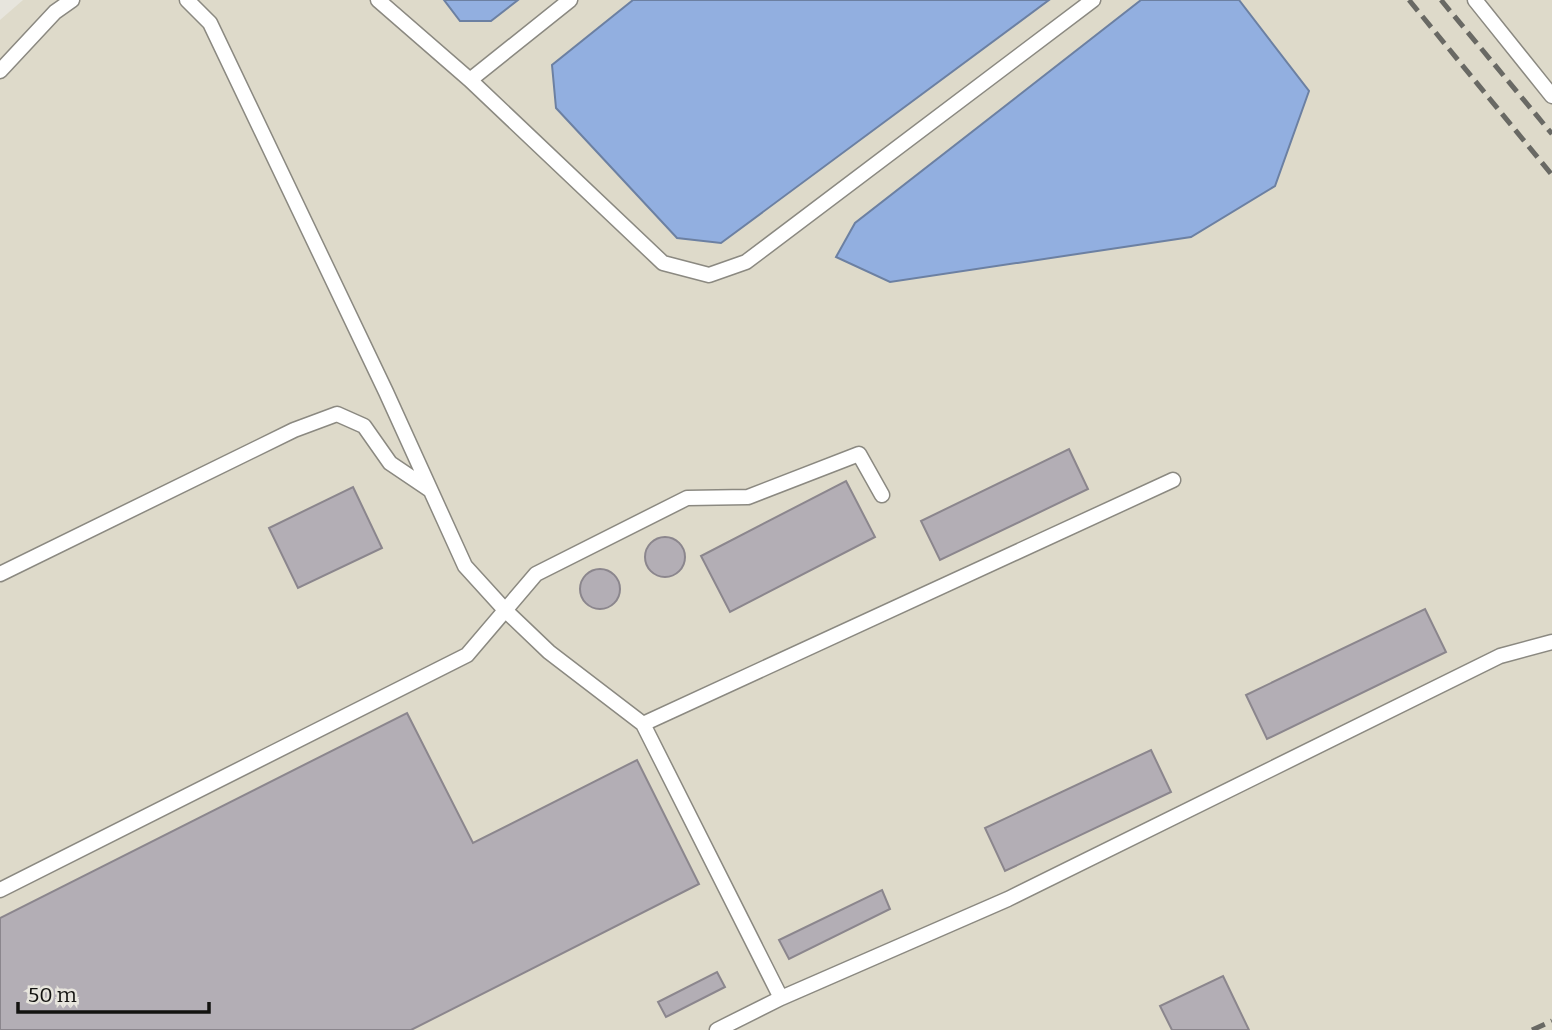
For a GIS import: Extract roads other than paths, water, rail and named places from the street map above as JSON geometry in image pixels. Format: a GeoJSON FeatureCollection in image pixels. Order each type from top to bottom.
{"type":"FeatureCollection","features":[{"type":"Feature","properties":{"kind":"lane"},"geometry":{"type":"LineString","coordinates":[[0,71],[55,12],[72,0]]}},
{"type":"Feature","properties":{"kind":"lane"},"geometry":{"type":"LineString","coordinates":[[187,0],[210,23],[465,566],[505,610],[549,652],[643,724],[781,998]]}},
{"type":"Feature","properties":{"kind":"lane"},"geometry":{"type":"LineString","coordinates":[[378,0],[470,80],[663,263],[709,275],[746,262],[1093,0]]}},
{"type":"Feature","properties":{"kind":"lane"},"geometry":{"type":"LineString","coordinates":[[470,80],[570,0]]}},
{"type":"Feature","properties":{"kind":"lane"},"geometry":{"type":"LineString","coordinates":[[1475,0],[1552,96]]}},
{"type":"Feature","properties":{"kind":"lane"},"geometry":{"type":"LineString","coordinates":[[0,574],[293,430],[337,414],[364,426],[390,463],[431,491]]}},
{"type":"Feature","properties":{"kind":"lane"},"geometry":{"type":"LineString","coordinates":[[0,890],[467,655],[536,574],[687,498],[748,497],[859,454],[882,495]]}},
{"type":"Feature","properties":{"kind":"lane"},"geometry":{"type":"LineString","coordinates":[[643,724],[1173,480]]}},
{"type":"Feature","properties":{"kind":"lane"},"geometry":{"type":"LineString","coordinates":[[717,1030],[781,998],[1009,899],[1500,656],[1552,642]]}},
{"type":"Feature","properties":{"kind":"water"},"geometry":{"type":"Polygon","coordinates":[[[444,0],[518,0],[491,21],[460,21],[444,0]]]}},
{"type":"Feature","properties":{"kind":"water"},"geometry":{"type":"Polygon","coordinates":[[[633,0],[1049,0],[721,243],[677,238],[556,108],[552,65],[633,0]]]}},
{"type":"Feature","properties":{"kind":"water"},"geometry":{"type":"Polygon","coordinates":[[[1141,0],[1239,0],[1309,91],[1275,186],[1191,237],[890,282],[836,257],[855,223],[1141,0]]]}},
{"type":"Feature","properties":{"kind":"railway"},"geometry":{"type":"LineString","coordinates":[[1409,0],[1552,175]]}},
{"type":"Feature","properties":{"kind":"railway"},"geometry":{"type":"LineString","coordinates":[[1441,0],[1552,134]]}},
{"type":"Feature","properties":{"kind":"railway"},"geometry":{"type":"LineString","coordinates":[[1532,1030],[1552,1021]]}}]}
